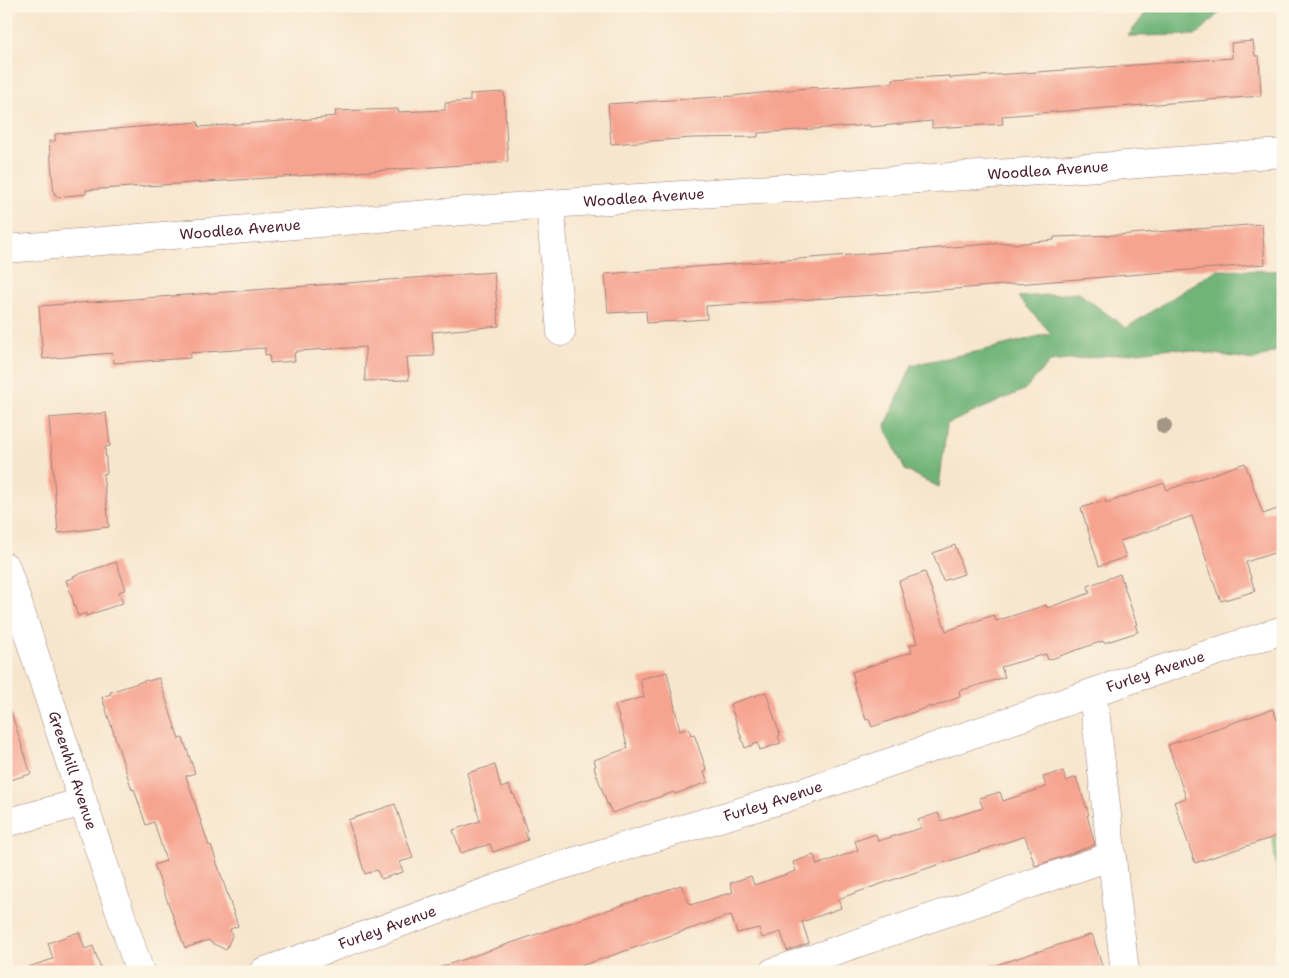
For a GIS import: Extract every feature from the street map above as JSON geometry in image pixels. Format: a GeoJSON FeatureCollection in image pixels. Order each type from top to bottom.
{"type":"FeatureCollection","features":[{"type":"Feature","properties":{"kind":"street","name":"Woodlea Avenue"},"geometry":{"type":"LineString","coordinates":[[6,249],[550,204],[1283,153]]}},
{"type":"Feature","properties":{"kind":"street"},"geometry":{"type":"LineString","coordinates":[[550,204],[561,332]]}},
{"type":"Feature","properties":{"kind":"street","name":"Greenhill Avenue"},"geometry":{"type":"LineString","coordinates":[[6,567],[140,972]]}},
{"type":"Feature","properties":{"kind":"street","name":"Furley Avenue"},"geometry":{"type":"LineString","coordinates":[[263,972],[554,868],[783,799],[1283,630]]}},
{"type":"Feature","properties":{"kind":"street"},"geometry":{"type":"LineString","coordinates":[[1093,693],[1125,972]]}},
{"type":"Feature","properties":{"kind":"street"},"geometry":{"type":"LineString","coordinates":[[6,823],[83,802]]}},
{"type":"Feature","properties":{"kind":"street"},"geometry":{"type":"LineString","coordinates":[[773,972],[1112,856]]}},
{"type":"Feature","properties":{"kind":"green space"},"geometry":{"type":"Polygon","coordinates":[[[1151,6],[1226,6],[1197,35],[1128,36],[1151,6]]]}},
{"type":"Feature","properties":{"kind":"green space"},"geometry":{"type":"Polygon","coordinates":[[[1216,270],[1283,271],[1283,348],[1255,360],[1172,348],[1050,362],[1024,390],[947,424],[939,487],[905,470],[885,427],[912,365],[985,350],[1051,333],[1018,297],[1079,293],[1126,328],[1216,270]]]}},
{"type":"Feature","properties":{"kind":"green space"},"geometry":{"type":"Polygon","coordinates":[[[1283,834],[1283,906],[1281,906],[1273,838],[1283,834]]]}},
{"type":"Feature","properties":{"kind":"building"},"geometry":{"type":"Polygon","coordinates":[[[1253,41],[1255,56],[1259,56],[1261,96],[1002,116],[1003,124],[932,128],[932,121],[870,127],[869,125],[758,133],[758,137],[692,138],[611,144],[608,104],[733,96],[817,87],[817,89],[893,83],[893,79],[950,76],[950,78],[1232,58],[1231,43],[1253,41]]]}},
{"type":"Feature","properties":{"kind":"building"},"geometry":{"type":"Polygon","coordinates":[[[504,92],[508,162],[86,190],[86,194],[56,197],[56,194],[54,194],[49,141],[55,141],[55,134],[198,122],[199,127],[325,118],[336,116],[335,111],[398,109],[398,112],[445,110],[445,103],[470,101],[470,94],[504,92]]]}},
{"type":"Feature","properties":{"kind":"building"},"geometry":{"type":"Polygon","coordinates":[[[1262,224],[1265,264],[905,293],[706,306],[707,319],[647,323],[646,311],[608,313],[605,274],[1004,243],[1014,244],[1054,240],[1054,237],[1117,235],[1262,224]]]}},
{"type":"Feature","properties":{"kind":"building"},"geometry":{"type":"Polygon","coordinates":[[[494,272],[499,326],[432,332],[434,356],[407,357],[409,380],[365,381],[365,347],[297,351],[294,353],[295,361],[270,363],[269,354],[265,355],[265,348],[190,353],[190,358],[114,363],[113,353],[43,359],[39,306],[494,272]]]}},
{"type":"Feature","properties":{"kind":"building"},"geometry":{"type":"Polygon","coordinates":[[[106,413],[110,446],[105,447],[107,473],[103,474],[109,527],[58,533],[49,418],[106,413]]]}},
{"type":"Feature","properties":{"kind":"building"},"geometry":{"type":"Polygon","coordinates":[[[1245,463],[1263,514],[1283,507],[1283,550],[1246,562],[1255,591],[1221,601],[1192,516],[1120,541],[1126,557],[1099,566],[1081,508],[1105,500],[1106,503],[1164,483],[1167,490],[1245,463]]]}},
{"type":"Feature","properties":{"kind":"building"},"geometry":{"type":"Polygon","coordinates":[[[955,545],[964,574],[943,581],[933,553],[955,545]]]}},
{"type":"Feature","properties":{"kind":"building"},"geometry":{"type":"Polygon","coordinates":[[[116,562],[126,589],[119,592],[123,603],[86,616],[86,613],[78,616],[66,580],[116,562]]]}},
{"type":"Feature","properties":{"kind":"building"},"geometry":{"type":"Polygon","coordinates":[[[925,572],[946,631],[994,615],[996,621],[1046,605],[1047,608],[1090,593],[1088,586],[1120,574],[1138,632],[1104,643],[1103,641],[1048,660],[1046,654],[1001,667],[1005,677],[959,691],[960,697],[872,727],[869,719],[866,720],[853,682],[855,682],[852,672],[912,652],[910,645],[917,643],[899,581],[925,572]]]}},
{"type":"Feature","properties":{"kind":"building"},"geometry":{"type":"Polygon","coordinates":[[[667,672],[680,731],[689,728],[691,735],[694,734],[707,771],[704,772],[708,782],[612,813],[594,767],[596,766],[594,760],[628,748],[615,705],[644,697],[640,679],[667,672]]]}},
{"type":"Feature","properties":{"kind":"building"},"geometry":{"type":"Polygon","coordinates":[[[159,678],[179,739],[183,738],[195,773],[186,776],[238,926],[230,929],[232,936],[226,950],[209,940],[185,948],[154,865],[166,861],[154,822],[146,825],[134,789],[132,790],[102,697],[111,694],[110,692],[159,678]]]}},
{"type":"Feature","properties":{"kind":"building"},"geometry":{"type":"Polygon","coordinates":[[[766,692],[781,743],[760,750],[758,743],[745,748],[730,704],[766,692]]]}},
{"type":"Feature","properties":{"kind":"building"},"geometry":{"type":"Polygon","coordinates":[[[1273,709],[1277,720],[1283,718],[1283,834],[1195,863],[1174,802],[1186,798],[1168,745],[1273,709]]]}},
{"type":"Feature","properties":{"kind":"building"},"geometry":{"type":"Polygon","coordinates":[[[11,712],[31,774],[6,781],[6,713],[11,712]]]}},
{"type":"Feature","properties":{"kind":"building"},"geometry":{"type":"Polygon","coordinates":[[[495,765],[501,788],[509,785],[512,794],[514,794],[527,831],[525,832],[528,840],[493,852],[490,844],[461,853],[453,830],[480,821],[467,773],[495,765]]]}},
{"type":"Feature","properties":{"kind":"building"},"geometry":{"type":"Polygon","coordinates":[[[1063,771],[1066,781],[1076,777],[1089,815],[1087,815],[1095,845],[1035,866],[1025,836],[901,877],[838,899],[841,908],[802,922],[809,943],[787,951],[781,932],[762,938],[759,928],[737,933],[731,915],[563,972],[439,972],[438,968],[681,885],[690,905],[733,892],[730,883],[751,876],[754,885],[796,871],[793,862],[814,855],[817,865],[858,850],[855,841],[876,834],[878,841],[921,828],[918,820],[938,813],[941,821],[983,808],[979,798],[1000,792],[1003,801],[1046,787],[1043,777],[1063,771]]]}},
{"type":"Feature","properties":{"kind":"building"},"geometry":{"type":"Polygon","coordinates":[[[395,804],[413,858],[400,862],[403,872],[381,879],[377,870],[365,874],[348,820],[395,804]]]}},
{"type":"Feature","properties":{"kind":"building"},"geometry":{"type":"Polygon","coordinates":[[[79,932],[85,949],[93,946],[102,972],[29,972],[28,967],[53,959],[48,943],[79,932]]]}},
{"type":"Feature","properties":{"kind":"building"},"geometry":{"type":"Polygon","coordinates":[[[1092,934],[1104,972],[990,972],[990,967],[1092,934]]]}}]}
